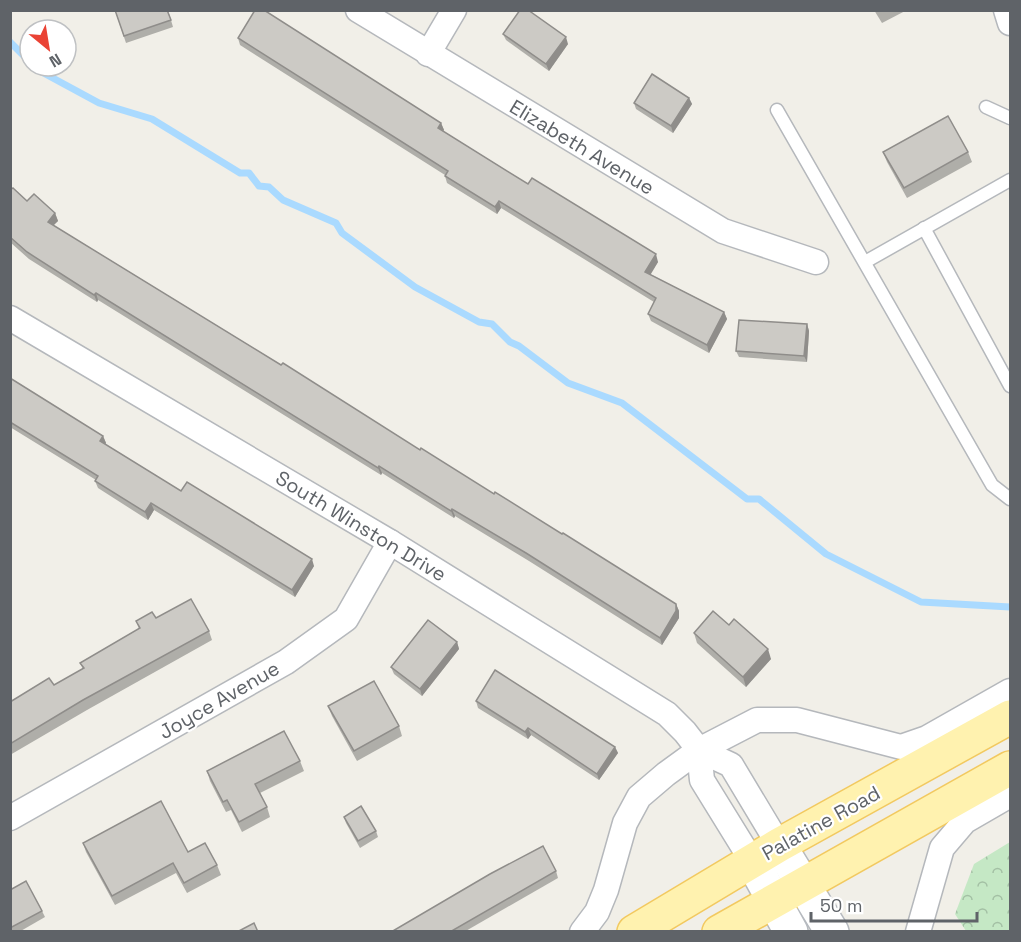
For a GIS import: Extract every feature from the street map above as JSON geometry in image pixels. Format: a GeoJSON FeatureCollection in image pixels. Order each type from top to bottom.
{"type":"FeatureCollection","features":[{"type":"Feature","properties":{"kind":"main road","name":"Palatine Road"},"geometry":{"type":"LineString","coordinates":[[634,932],[766,853],[1011,717]]}},
{"type":"Feature","properties":{"kind":"main road"},"geometry":{"type":"LineString","coordinates":[[719,932],[1011,768]]}},
{"type":"Feature","properties":{"kind":"street","name":"Elizabeth Avenue"},"geometry":{"type":"LineString","coordinates":[[358,10],[723,231],[816,262]]}},
{"type":"Feature","properties":{"kind":"street"},"geometry":{"type":"LineString","coordinates":[[428,54],[454,10]]}},
{"type":"Feature","properties":{"kind":"street"},"geometry":{"type":"LineString","coordinates":[[1006,10],[1011,23]]}},
{"type":"Feature","properties":{"kind":"street","name":"South Winston Drive"},"geometry":{"type":"LineString","coordinates":[[10,318],[390,542],[667,714],[686,732],[699,750],[731,765],[766,853]]}},
{"type":"Feature","properties":{"kind":"street","name":"Joyce Avenue"},"geometry":{"type":"LineString","coordinates":[[10,818],[286,662],[346,619],[390,542]]}},
{"type":"Feature","properties":{"kind":"street"},"geometry":{"type":"LineString","coordinates":[[582,932],[597,912],[624,823],[639,797],[699,750],[757,720],[797,720],[901,747],[927,738],[1011,692]]}},
{"type":"Feature","properties":{"kind":"street"},"geometry":{"type":"LineString","coordinates":[[699,750],[702,780],[766,853],[804,884],[832,932]]}},
{"type":"Feature","properties":{"kind":"street"},"geometry":{"type":"LineString","coordinates":[[918,932],[942,848],[965,821],[1011,795]]}},
{"type":"Feature","properties":{"kind":"street"},"geometry":{"type":"LineString","coordinates":[[766,853],[774,901],[791,932]]}},
{"type":"Feature","properties":{"kind":"lane"},"geometry":{"type":"LineString","coordinates":[[986,106],[1011,118]]}},
{"type":"Feature","properties":{"kind":"lane"},"geometry":{"type":"LineString","coordinates":[[777,110],[992,485],[1011,499]]}},
{"type":"Feature","properties":{"kind":"lane"},"geometry":{"type":"LineString","coordinates":[[865,262],[1011,180]]}},
{"type":"Feature","properties":{"kind":"lane"},"geometry":{"type":"LineString","coordinates":[[924,228],[1011,386]]}},
{"type":"Feature","properties":{"kind":"green space"},"geometry":{"type":"Polygon","coordinates":[[[1010,842],[1010,931],[966,931],[955,914],[974,864],[1010,842]]]}},
{"type":"Feature","properties":{"kind":"building"},"geometry":{"type":"Polygon","coordinates":[[[115,10],[167,10],[171,20],[124,36],[115,10]]]}},
{"type":"Feature","properties":{"kind":"building"},"geometry":{"type":"Polygon","coordinates":[[[255,10],[264,10],[441,123],[438,128],[528,184],[532,178],[656,254],[645,272],[724,312],[707,345],[648,314],[656,298],[499,201],[495,207],[445,176],[448,171],[238,38],[255,10]]]}},
{"type":"Feature","properties":{"kind":"building"},"geometry":{"type":"Polygon","coordinates":[[[520,10],[528,10],[566,37],[546,64],[503,34],[520,10]]]}},
{"type":"Feature","properties":{"kind":"building"},"geometry":{"type":"Polygon","coordinates":[[[652,74],[689,98],[671,126],[634,103],[652,74]]]}},
{"type":"Feature","properties":{"kind":"building"},"geometry":{"type":"Polygon","coordinates":[[[948,116],[968,152],[904,188],[883,152],[948,116]]]}},
{"type":"Feature","properties":{"kind":"building"},"geometry":{"type":"Polygon","coordinates":[[[13,188],[27,201],[34,194],[55,213],[48,222],[281,365],[283,363],[420,450],[421,448],[494,494],[495,492],[563,533],[676,604],[676,611],[660,638],[526,553],[452,509],[451,511],[379,466],[378,468],[27,252],[10,237],[10,190],[13,188]]]}},
{"type":"Feature","properties":{"kind":"building"},"geometry":{"type":"Polygon","coordinates":[[[739,320],[807,324],[804,356],[736,351],[739,320]]]}},
{"type":"Feature","properties":{"kind":"building"},"geometry":{"type":"Polygon","coordinates":[[[10,378],[103,436],[100,441],[181,491],[187,482],[312,559],[292,590],[151,503],[145,512],[95,481],[98,476],[10,422],[10,378]]]}},
{"type":"Feature","properties":{"kind":"building"},"geometry":{"type":"Polygon","coordinates":[[[191,599],[209,631],[83,700],[10,744],[10,702],[49,678],[54,685],[84,668],[80,663],[140,628],[136,621],[152,612],[156,618],[191,599]]]}},
{"type":"Feature","properties":{"kind":"building"},"geometry":{"type":"Polygon","coordinates":[[[713,611],[729,625],[734,619],[768,649],[743,677],[694,633],[713,611]]]}},
{"type":"Feature","properties":{"kind":"building"},"geometry":{"type":"Polygon","coordinates":[[[428,620],[457,642],[420,689],[391,667],[428,620]]]}},
{"type":"Feature","properties":{"kind":"building"},"geometry":{"type":"Polygon","coordinates":[[[495,670],[615,747],[597,774],[528,728],[525,732],[476,701],[495,670]]]}},
{"type":"Feature","properties":{"kind":"building"},"geometry":{"type":"Polygon","coordinates":[[[374,681],[399,726],[354,751],[328,706],[374,681]]]}},
{"type":"Feature","properties":{"kind":"building"},"geometry":{"type":"Polygon","coordinates":[[[284,731],[300,761],[255,784],[267,807],[239,822],[227,800],[223,802],[207,771],[284,731]]]}},
{"type":"Feature","properties":{"kind":"building"},"geometry":{"type":"Polygon","coordinates":[[[161,801],[188,852],[205,843],[217,865],[184,883],[173,863],[112,896],[83,843],[161,801]]]}},
{"type":"Feature","properties":{"kind":"building"},"geometry":{"type":"Polygon","coordinates":[[[361,806],[376,831],[358,841],[344,817],[361,806]]]}},
{"type":"Feature","properties":{"kind":"building"},"geometry":{"type":"Polygon","coordinates":[[[543,846],[556,871],[450,932],[391,932],[490,874],[543,846]]]}},
{"type":"Feature","properties":{"kind":"building"},"geometry":{"type":"Polygon","coordinates":[[[26,881],[42,911],[10,928],[10,890],[26,881]]]}},
{"type":"Feature","properties":{"kind":"building"},"geometry":{"type":"Polygon","coordinates":[[[254,923],[258,932],[237,932],[254,923]]]}},
{"type":"Feature","properties":{"kind":"waterway"},"geometry":{"type":"LineString","coordinates":[[10,42],[18,50]]}},
{"type":"Feature","properties":{"kind":"waterway"},"geometry":{"type":"LineString","coordinates":[[53,78],[99,103],[152,119],[240,173],[249,173],[259,186],[269,187],[283,200],[336,223],[342,233],[415,287],[479,322],[492,324],[510,342],[519,346],[568,383],[622,403],[747,499],[759,499],[826,554],[921,602],[1010,607]]}}]}
